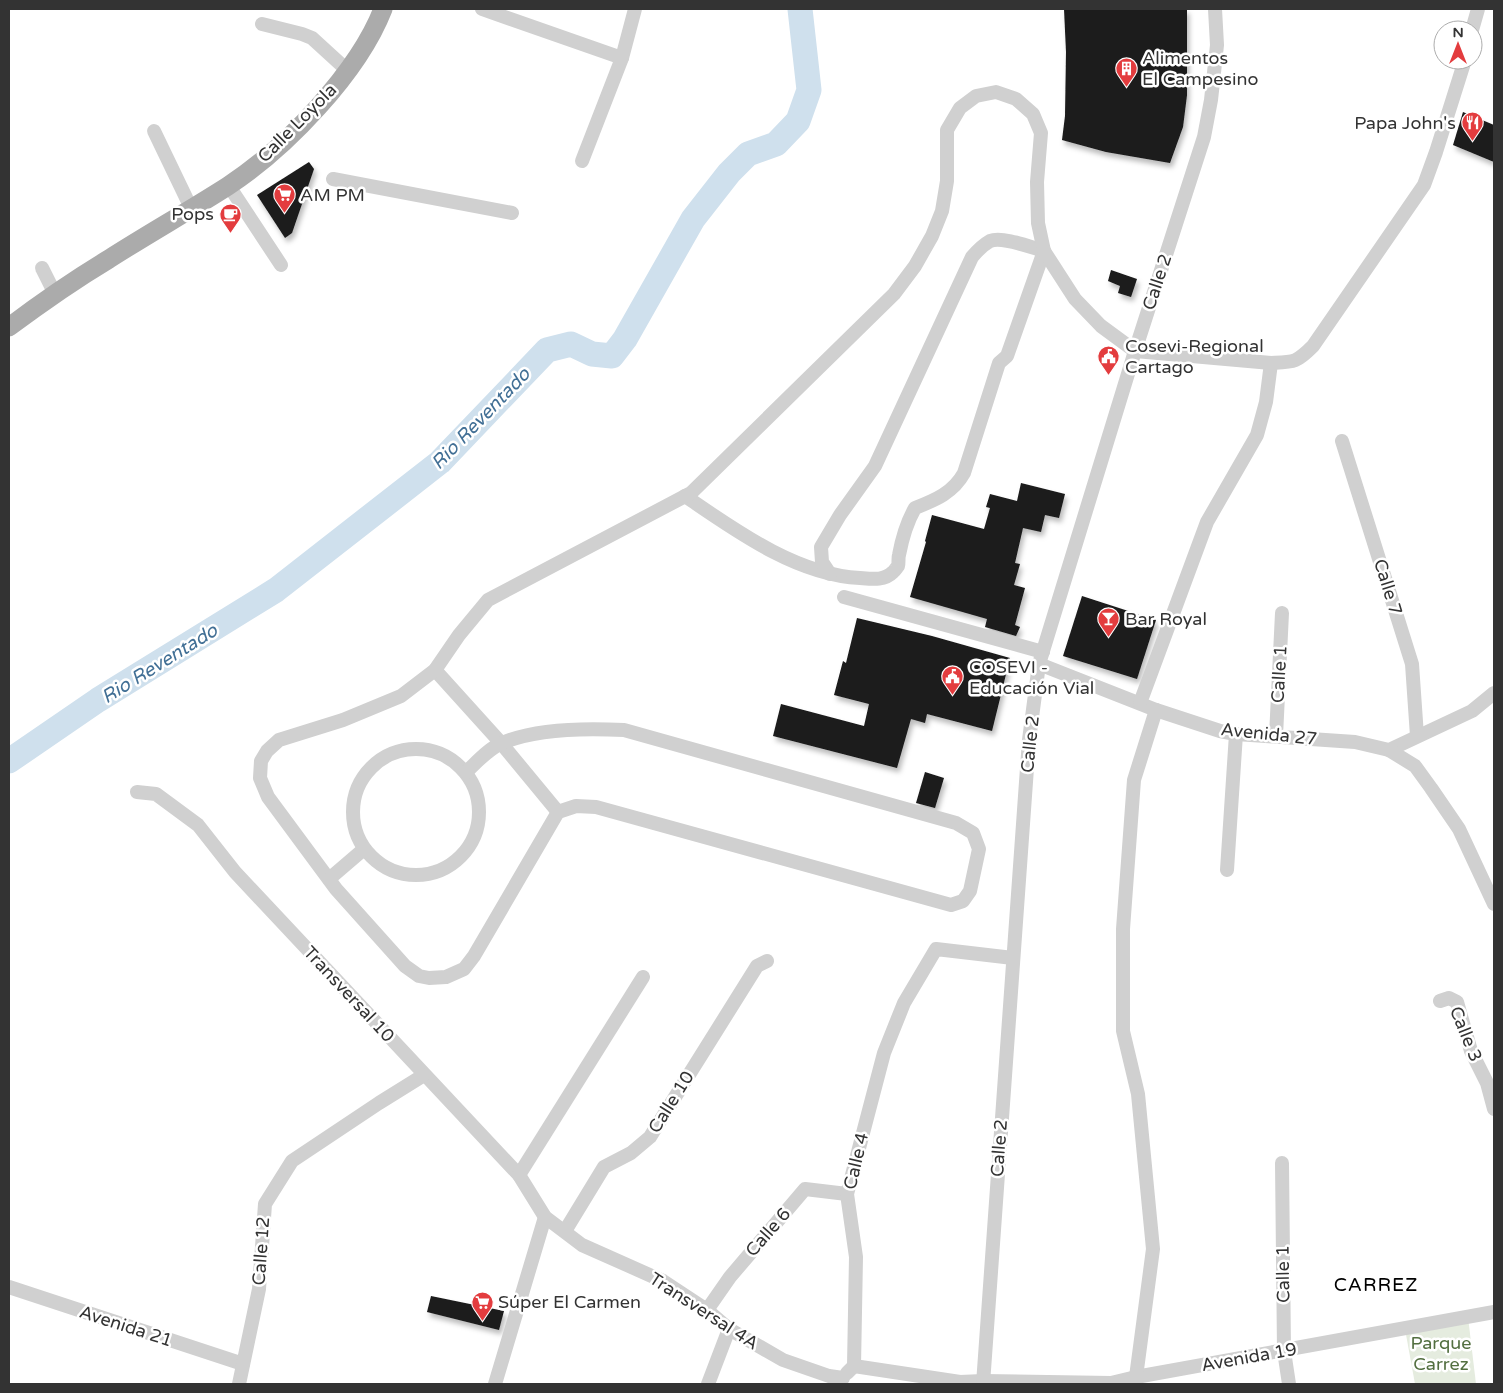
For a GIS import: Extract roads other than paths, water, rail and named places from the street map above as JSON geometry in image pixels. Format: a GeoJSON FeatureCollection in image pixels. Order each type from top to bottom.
{"type":"FeatureCollection","features":[{"type":"Feature","properties":{"kind":"main road","name":"Calle Loyola"},"geometry":{"type":"LineString","coordinates":[[9,327],[55,294],[228,186],[281,145],[329,94],[347,70],[376,27],[383,9]]}},
{"type":"Feature","properties":{"kind":"street"},"geometry":{"type":"LineString","coordinates":[[482,9],[622,58]]}},
{"type":"Feature","properties":{"kind":"street"},"geometry":{"type":"LineString","coordinates":[[582,161],[622,58],[634,9]]}},
{"type":"Feature","properties":{"kind":"street","name":"Calle 2"},"geometry":{"type":"LineString","coordinates":[[983,1382],[1029,740],[1041,658],[1135,351],[1204,137],[1211,100],[1217,45],[1215,9]]}},
{"type":"Feature","properties":{"kind":"street"},"geometry":{"type":"LineString","coordinates":[[262,24],[312,38],[347,70]]}},
{"type":"Feature","properties":{"kind":"street"},"geometry":{"type":"LineString","coordinates":[[466,772],[485,754],[501,743],[548,732],[601,729],[624,730],[956,824],[973,833],[979,849],[970,891],[962,901],[951,905],[596,807],[576,806],[558,812],[474,956],[464,969],[446,977],[429,978],[420,976],[405,966],[329,879],[268,797],[260,778],[261,761],[267,751],[279,740],[343,720],[401,696],[435,670],[459,635],[488,600],[691,493],[888,300],[915,266],[932,236],[942,211],[947,181],[947,130],[960,108],[976,96],[996,92],[1016,99],[1033,114],[1041,133],[1036,182],[1038,223],[1044,251],[1075,299],[1101,326],[1135,351],[1271,363],[1300,359],[1313,346],[1424,185],[1462,70]]}},
{"type":"Feature","properties":{"kind":"street"},"geometry":{"type":"LineString","coordinates":[[154,131],[191,208]]}},
{"type":"Feature","properties":{"kind":"street"},"geometry":{"type":"LineString","coordinates":[[333,179],[512,213]]}},
{"type":"Feature","properties":{"kind":"street"},"geometry":{"type":"LineString","coordinates":[[228,186],[281,265]]}},
{"type":"Feature","properties":{"kind":"street"},"geometry":{"type":"LineString","coordinates":[[830,574],[822,562],[821,547],[840,515],[875,466],[972,257],[991,240],[1012,242],[1044,251]]}},
{"type":"Feature","properties":{"kind":"street"},"geometry":{"type":"LineString","coordinates":[[685,496],[733,529],[775,553],[830,574],[853,578],[881,579],[893,572],[898,567],[904,534],[915,508],[943,496],[959,482],[964,473],[999,363],[1007,356],[1044,251]]}},
{"type":"Feature","properties":{"kind":"street"},"geometry":{"type":"LineString","coordinates":[[42,268],[55,294]]}},
{"type":"Feature","properties":{"kind":"street"},"geometry":{"type":"LineString","coordinates":[[1140,704],[1207,522],[1257,435],[1266,402],[1271,363]]}},
{"type":"Feature","properties":{"kind":"street","name":"Calle 7"},"geometry":{"type":"LineString","coordinates":[[1342,441],[1412,664],[1417,736]]}},
{"type":"Feature","properties":{"kind":"street","name":"Avenida 27"},"geometry":{"type":"LineString","coordinates":[[844,597],[1041,658],[1140,704],[1220,731],[1236,734],[1355,742],[1389,750]]}},
{"type":"Feature","properties":{"kind":"street","name":"Calle 1"},"geometry":{"type":"LineString","coordinates":[[1276,736],[1282,613]]}},
{"type":"Feature","properties":{"kind":"street"},"geometry":{"type":"LineString","coordinates":[[435,670],[501,743],[558,812]]}},
{"type":"Feature","properties":{"kind":"street"},"geometry":{"type":"LineString","coordinates":[[1389,750],[1472,711],[1494,693]]}},
{"type":"Feature","properties":{"kind":"street"},"geometry":{"type":"LineString","coordinates":[[1136,1377],[1152,1249],[1138,1094],[1122,1031],[1124,929],[1134,780],[1156,710]]}},
{"type":"Feature","properties":{"kind":"street"},"geometry":{"type":"LineString","coordinates":[[1227,870],[1236,734]]}},
{"type":"Feature","properties":{"kind":"street"},"geometry":{"type":"LineString","coordinates":[[404,750],[433,751],[451,759],[466,772],[476,790],[480,810],[478,830],[469,848],[455,863],[437,872],[423,875],[396,873],[378,864],[364,850],[355,832],[352,813],[354,794],[363,776],[377,762],[394,752],[404,750]]}},
{"type":"Feature","properties":{"kind":"street"},"geometry":{"type":"LineString","coordinates":[[1389,750],[1415,766],[1459,829],[1494,904]]}},
{"type":"Feature","properties":{"kind":"street","name":"Transversal 10"},"geometry":{"type":"LineString","coordinates":[[136,792],[156,794],[198,825],[236,872],[309,952],[347,989],[424,1075],[519,1175],[545,1217]]}},
{"type":"Feature","properties":{"kind":"street"},"geometry":{"type":"LineString","coordinates":[[329,879],[364,850]]}},
{"type":"Feature","properties":{"kind":"street","name":"Calle 4"},"geometry":{"type":"LineString","coordinates":[[854,1366],[856,1257],[847,1194],[884,1053],[904,1004],[936,949],[1012,958]]}},
{"type":"Feature","properties":{"kind":"street","name":"Calle 10"},"geometry":{"type":"LineString","coordinates":[[565,1231],[604,1167],[631,1152],[650,1137],[757,966],[767,961]]}},
{"type":"Feature","properties":{"kind":"street"},"geometry":{"type":"LineString","coordinates":[[519,1175],[643,977]]}},
{"type":"Feature","properties":{"kind":"street","name":"Calle 3"},"geometry":{"type":"LineString","coordinates":[[1440,1001],[1449,998],[1457,1002],[1471,1051],[1487,1083],[1494,1109]]}},
{"type":"Feature","properties":{"kind":"street","name":"Calle 12"},"geometry":{"type":"LineString","coordinates":[[239,1384],[259,1289],[264,1204],[292,1161],[424,1075]]}},
{"type":"Feature","properties":{"kind":"street","name":"Calle 1"},"geometry":{"type":"LineString","coordinates":[[1282,1163],[1284,1351],[1289,1384]]}},
{"type":"Feature","properties":{"kind":"street","name":"Calle 6"},"geometry":{"type":"LineString","coordinates":[[707,1310],[730,1277],[805,1189],[847,1194]]}},
{"type":"Feature","properties":{"kind":"street"},"geometry":{"type":"LineString","coordinates":[[495,1384],[545,1217]]}},
{"type":"Feature","properties":{"kind":"street","name":"Transversal 4A"},"geometry":{"type":"LineString","coordinates":[[545,1217],[582,1245],[663,1281],[707,1310],[729,1329],[783,1360],[843,1381]]}},
{"type":"Feature","properties":{"kind":"street","name":"Avenida 21"},"geometry":{"type":"LineString","coordinates":[[9,1287],[243,1364]]}},
{"type":"Feature","properties":{"kind":"street","name":"Avenida 19"},"geometry":{"type":"LineString","coordinates":[[854,1366],[960,1382],[1111,1383],[1494,1312]]}},
{"type":"Feature","properties":{"kind":"street"},"geometry":{"type":"LineString","coordinates":[[708,1384],[729,1329]]}},
{"type":"Feature","properties":{"kind":"street"},"geometry":{"type":"LineString","coordinates":[[843,1381],[854,1366]]}},
{"type":"Feature","properties":{"kind":"waterway","name":"Rio Reventado"},"geometry":{"type":"LineString","coordinates":[[9,761],[98,700],[276,590],[440,462],[547,350],[571,344],[592,354],[612,356],[625,339],[693,219],[729,173],[748,154],[776,144],[798,121],[809,90],[800,9]]}},
{"type":"Feature","properties":{"kind":"place","name":"Alimentos El Campesino"},"geometry":{"type":"Point","coordinates":[1126,87]}},
{"type":"Feature","properties":{"kind":"place","name":"Papa John's"},"geometry":{"type":"Point","coordinates":[1472,142]}},
{"type":"Feature","properties":{"kind":"place","name":"AM PM"},"geometry":{"type":"Point","coordinates":[284,214]}},
{"type":"Feature","properties":{"kind":"place","name":"Pops"},"geometry":{"type":"Point","coordinates":[230,233]}},
{"type":"Feature","properties":{"kind":"place","name":"Cosevi-Regional Cartago"},"geometry":{"type":"Point","coordinates":[1109,375]}},
{"type":"Feature","properties":{"kind":"place","name":"Bar Royal"},"geometry":{"type":"Point","coordinates":[1109,638]}},
{"type":"Feature","properties":{"kind":"place","name":"COSEVI - Educación Vial"},"geometry":{"type":"Point","coordinates":[953,696]}},
{"type":"Feature","properties":{"kind":"place","name":"Súper El Carmen"},"geometry":{"type":"Point","coordinates":[482,1321]}},
{"type":"Feature","properties":{"kind":"district","name":"CARREZ"},"geometry":{"type":"Point","coordinates":[1376,1284]}},
{"type":"Feature","properties":{"kind":"park label","name":"Parque Carrez"},"geometry":{"type":"Point","coordinates":[1441,1354]}}]}
